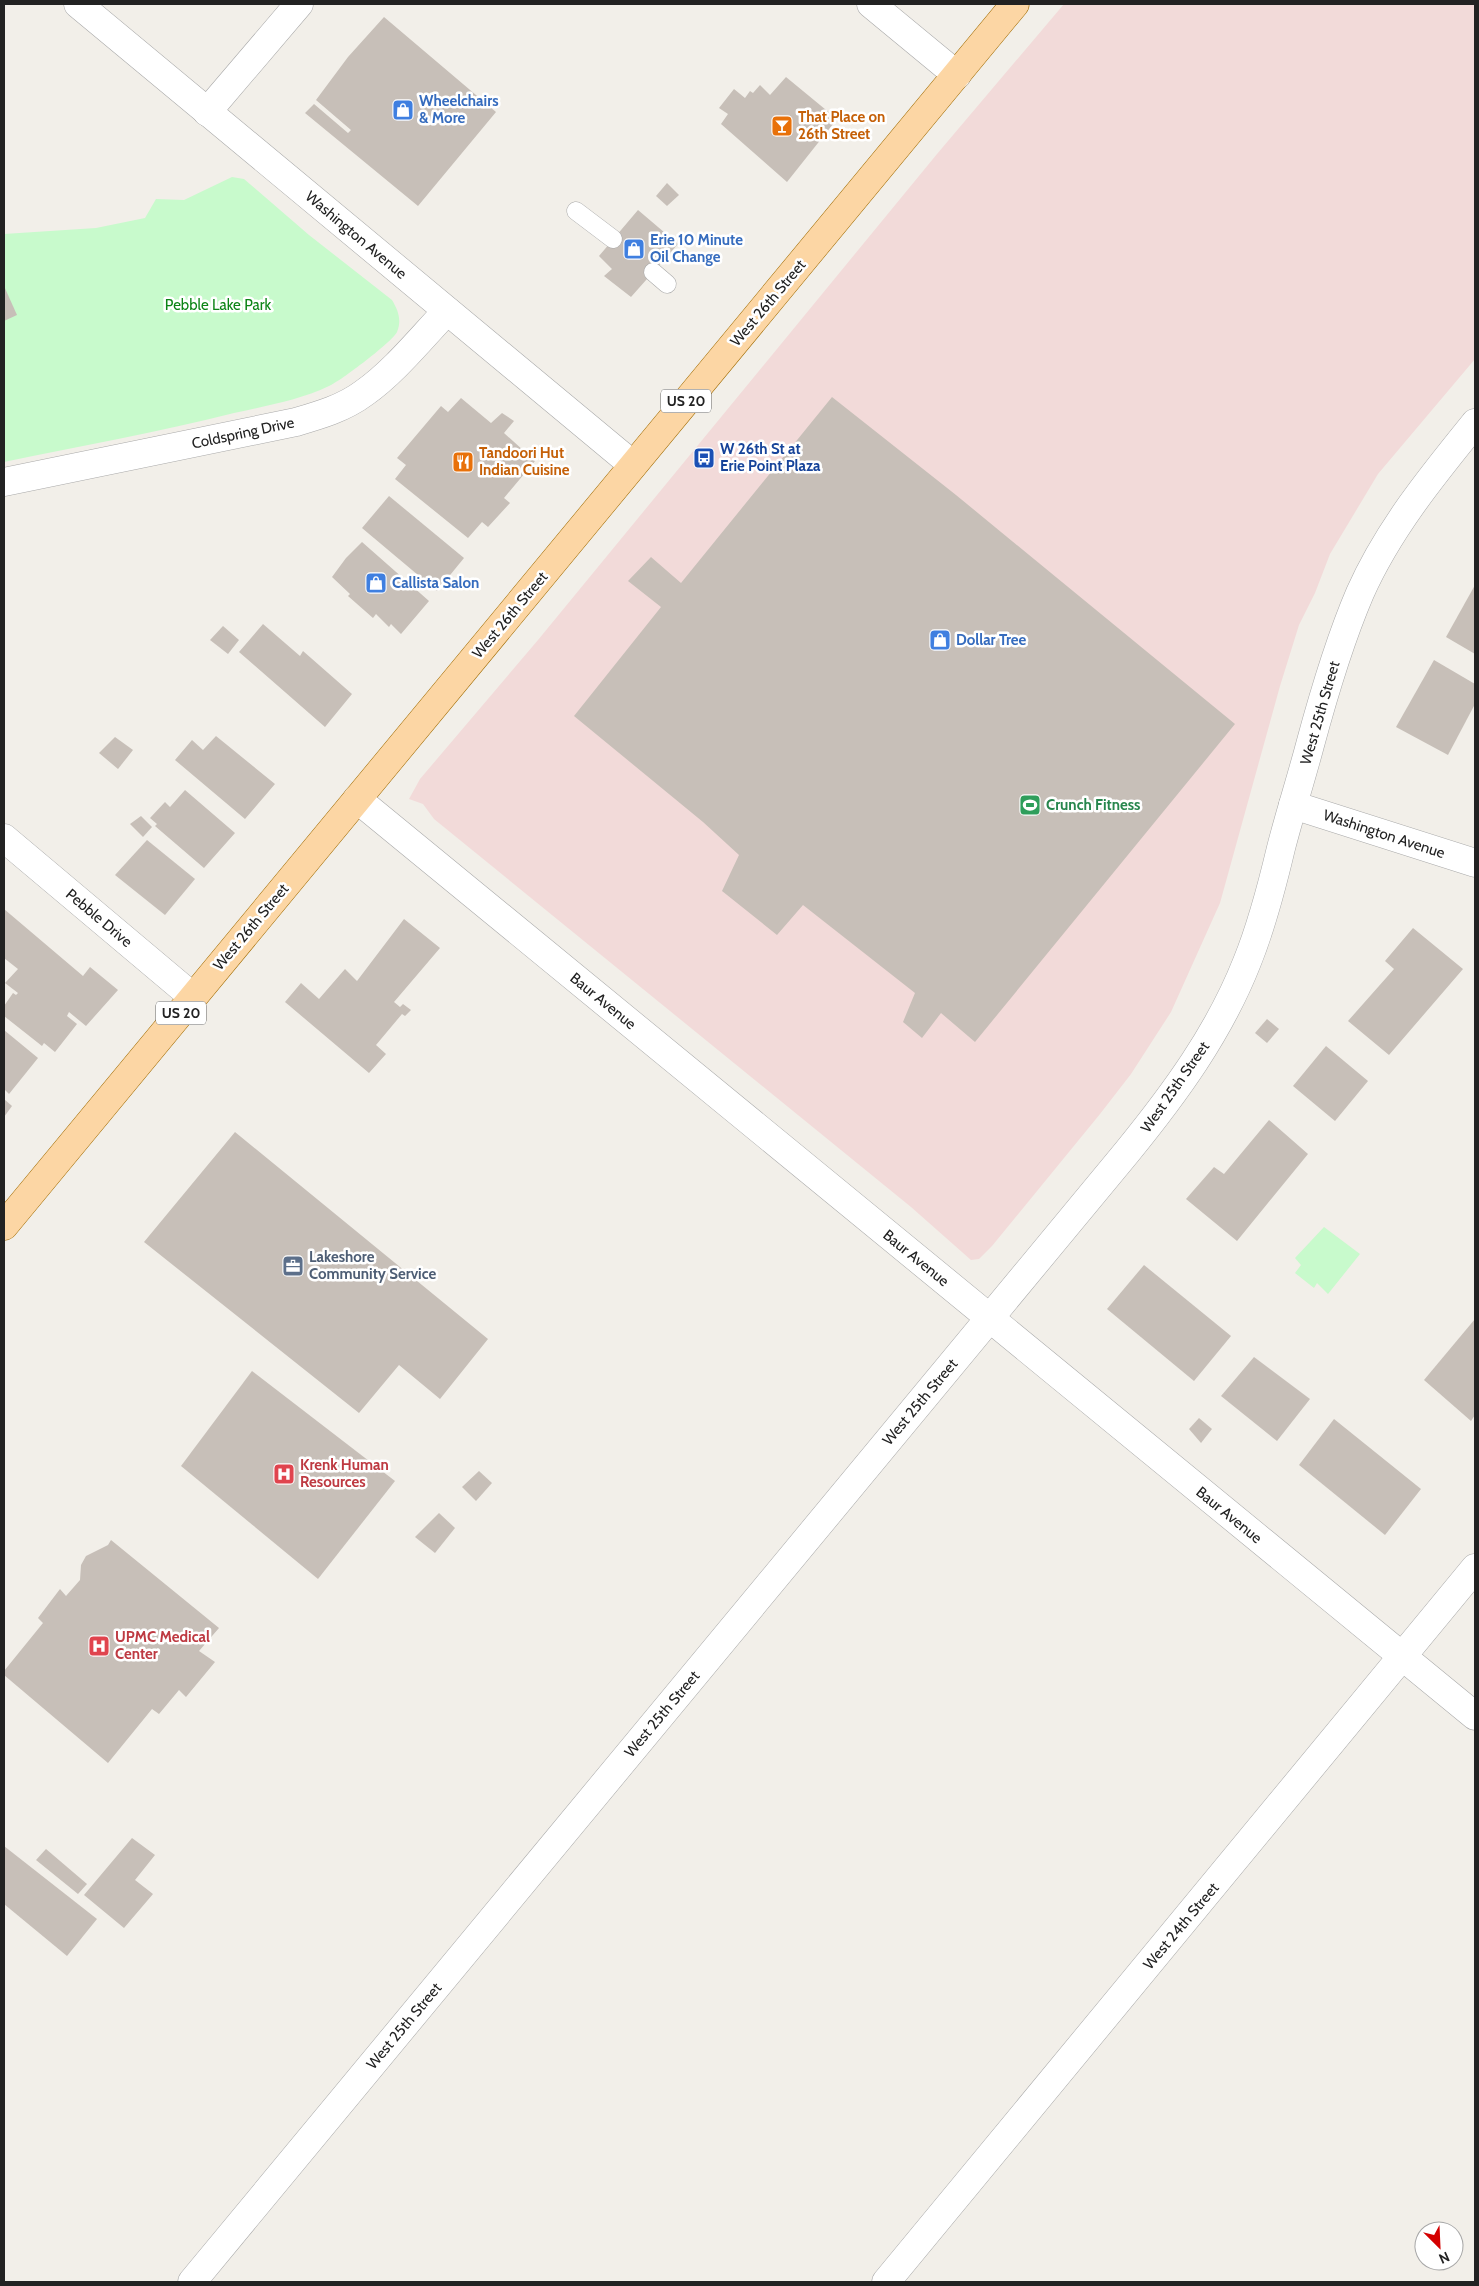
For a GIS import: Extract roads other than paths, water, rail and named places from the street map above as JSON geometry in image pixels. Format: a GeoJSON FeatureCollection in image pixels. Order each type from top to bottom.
{"type":"FeatureCollection","features":[{"type":"Feature","properties":{"kind":"main road","name":"West 26th Street"},"geometry":{"type":"LineString","coordinates":[[4,1226],[1015,4]]}},
{"type":"Feature","properties":{"kind":"street","name":"Washington Avenue"},"geometry":{"type":"LineString","coordinates":[[78,4],[633,466]]}},
{"type":"Feature","properties":{"kind":"street"},"geometry":{"type":"LineString","coordinates":[[207,112],[299,4]]}},
{"type":"Feature","properties":{"kind":"street"},"geometry":{"type":"LineString","coordinates":[[871,4],[957,75]]}},
{"type":"Feature","properties":{"kind":"street","name":"Coldspring Drive"},"geometry":{"type":"LineString","coordinates":[[4,482],[296,422],[320,415],[364,394],[382,379],[447,311]]}},
{"type":"Feature","properties":{"kind":"street","name":"West 25th Street"},"geometry":{"type":"LineString","coordinates":[[192,2282],[990,1318],[1177,1089],[1204,1049],[1228,1005],[1248,961],[1294,805],[1326,687],[1361,592],[1383,548],[1411,505],[1475,423]]}},
{"type":"Feature","properties":{"kind":"street","name":"Baur Avenue"},"geometry":{"type":"LineString","coordinates":[[357,799],[1475,1716]]}},
{"type":"Feature","properties":{"kind":"street","name":"Washington Avenue"},"geometry":{"type":"LineString","coordinates":[[1294,805],[1475,863]]}},
{"type":"Feature","properties":{"kind":"street","name":"Pebble Drive"},"geometry":{"type":"LineString","coordinates":[[4,838],[193,997]]}},
{"type":"Feature","properties":{"kind":"street","name":"West 24th Street"},"geometry":{"type":"LineString","coordinates":[[886,2282],[1404,1657],[1475,1568]]}},
{"type":"Feature","properties":{"kind":"lane"},"geometry":{"type":"LineString","coordinates":[[576,211],[613,239]]}},
{"type":"Feature","properties":{"kind":"lane"},"geometry":{"type":"LineString","coordinates":[[653,272],[668,284]]}},
{"type":"Feature","properties":{"kind":"place","name":"Wheelchairs & More"},"geometry":{"type":"Point","coordinates":[403,110]}},
{"type":"Feature","properties":{"kind":"place","name":"That Place on 26th Street"},"geometry":{"type":"Point","coordinates":[782,126]}},
{"type":"Feature","properties":{"kind":"place","name":"Erie 10 Minute Oil Change"},"geometry":{"type":"Point","coordinates":[634,249]}},
{"type":"Feature","properties":{"kind":"place","name":"W 26th St at Erie Point Plaza"},"geometry":{"type":"Point","coordinates":[704,458]}},
{"type":"Feature","properties":{"kind":"place","name":"Tandoori Hut Indian Cuisine"},"geometry":{"type":"Point","coordinates":[463,462]}},
{"type":"Feature","properties":{"kind":"place","name":"Callista Salon"},"geometry":{"type":"Point","coordinates":[376,583]}},
{"type":"Feature","properties":{"kind":"place","name":"Dollar Tree"},"geometry":{"type":"Point","coordinates":[940,640]}},
{"type":"Feature","properties":{"kind":"place","name":"Crunch Fitness"},"geometry":{"type":"Point","coordinates":[1030,805]}},
{"type":"Feature","properties":{"kind":"place","name":"Lakeshore Community Service"},"geometry":{"type":"Point","coordinates":[293,1266]}},
{"type":"Feature","properties":{"kind":"place","name":"Krenk Human Resources"},"geometry":{"type":"Point","coordinates":[284,1474]}},
{"type":"Feature","properties":{"kind":"place","name":"UPMC Medical Center"},"geometry":{"type":"Point","coordinates":[99,1646]}},
{"type":"Feature","properties":{"kind":"park label","name":"Pebble Lake Park"},"geometry":{"type":"Point","coordinates":[218,305]}}]}
